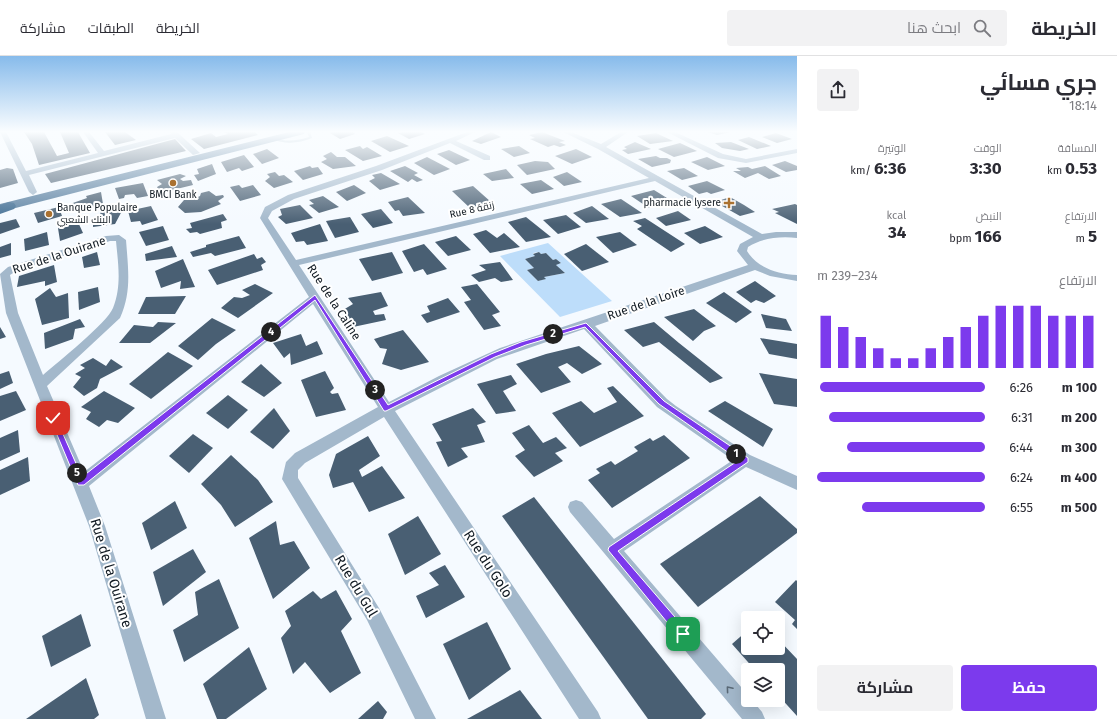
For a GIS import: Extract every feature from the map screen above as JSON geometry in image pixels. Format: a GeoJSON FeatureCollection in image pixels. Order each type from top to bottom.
{"type":"FeatureCollection","features":[{"type":"Feature","properties":{"kind":"main road"},"geometry":{"type":"LineString","coordinates":[[2,206],[33,192],[158,163]]}},
{"type":"Feature","properties":{"kind":"main road"},"geometry":{"type":"LineString","coordinates":[[2,206],[168,163]]}},
{"type":"Feature","properties":{"kind":"street"},"geometry":{"type":"LineString","coordinates":[[19,163],[33,192]]}},
{"type":"Feature","properties":{"kind":"street"},"geometry":{"type":"LineString","coordinates":[[24,174],[67,163]]}},
{"type":"Feature","properties":{"kind":"street","name":"Rue de la Caline"},"geometry":{"type":"LineString","coordinates":[[386,409],[294,263],[267,225],[264,218],[268,209],[291,197],[392,163]]}},
{"type":"Feature","properties":{"kind":"street"},"geometry":{"type":"LineString","coordinates":[[627,163],[761,238]]}},
{"type":"Feature","properties":{"kind":"street","name":"Rue 8 زنقة"},"geometry":{"type":"LineString","coordinates":[[294,263],[655,179]]}},
{"type":"Feature","properties":{"kind":"street"},"geometry":{"type":"LineString","coordinates":[[797,235],[774,234],[745,245],[743,249],[744,255],[757,266],[775,274],[793,278],[797,289]]}},
{"type":"Feature","properties":{"kind":"street","name":"Rue de la Ouirane"},"geometry":{"type":"LineString","coordinates":[[40,385],[114,318],[121,306],[125,292],[122,240],[119,238],[109,238],[12,268],[5,274],[4,278],[12,312],[40,385],[81,483],[97,526],[156,719]]}},
{"type":"Feature","properties":{"kind":"street","name":"Rue de la Loire"},"geometry":{"type":"LineString","coordinates":[[300,458],[386,409],[493,356],[668,294],[757,266]]}},
{"type":"Feature","properties":{"kind":"street"},"geometry":{"type":"LineString","coordinates":[[81,483],[315,297]]}},
{"type":"Feature","properties":{"kind":"street"},"geometry":{"type":"LineString","coordinates":[[586,324],[662,402],[745,460],[797,483]]}},
{"type":"Feature","properties":{"kind":"street","name":"Rue du Golo"},"geometry":{"type":"LineString","coordinates":[[386,409],[591,719]]}},
{"type":"Feature","properties":{"kind":"street","name":"Rue du Gul"},"geometry":{"type":"LineString","coordinates":[[300,458],[291,468],[290,479],[373,614],[426,719]]}},
{"type":"Feature","properties":{"kind":"street"},"geometry":{"type":"LineString","coordinates":[[612,550],[745,460]]}},
{"type":"Feature","properties":{"kind":"street"},"geometry":{"type":"LineString","coordinates":[[576,507],[754,719]]}},
{"type":"Feature","properties":{"kind":"shaded area"},"geometry":{"type":"Polygon","coordinates":[[[548,243],[612,301],[560,317],[500,256],[548,243]],[[539,252],[533,253],[535,256],[525,259],[534,268],[527,270],[538,281],[545,279],[544,277],[565,273],[556,265],[561,263],[556,259],[553,260],[546,253],[541,254],[539,252]]]}},
{"type":"Feature","properties":{"kind":"building"},"geometry":{"type":"Polygon","coordinates":[[[86,163],[136,163],[51,183],[45,174],[86,163]]]}},
{"type":"Feature","properties":{"kind":"building"},"geometry":{"type":"Polygon","coordinates":[[[222,163],[251,163],[254,167],[242,171],[239,168],[227,172],[222,163]]]}},
{"type":"Feature","properties":{"kind":"building"},"geometry":{"type":"Polygon","coordinates":[[[323,163],[352,163],[356,166],[333,169],[323,163]]]}},
{"type":"Feature","properties":{"kind":"building"},"geometry":{"type":"Polygon","coordinates":[[[414,163],[438,163],[450,169],[434,175],[414,163]]]}},
{"type":"Feature","properties":{"kind":"building"},"geometry":{"type":"Polygon","coordinates":[[[526,163],[549,163],[555,169],[527,175],[517,165],[526,163]]]}},
{"type":"Feature","properties":{"kind":"building"},"geometry":{"type":"Polygon","coordinates":[[[645,163],[670,163],[670,163],[652,167],[645,163]]]}},
{"type":"Feature","properties":{"kind":"building"},"geometry":{"type":"Polygon","coordinates":[[[693,163],[719,163],[725,166],[708,170],[693,163]]]}},
{"type":"Feature","properties":{"kind":"building"},"geometry":{"type":"Polygon","coordinates":[[[779,163],[790,163],[797,166],[797,170],[786,172],[772,165],[779,163]]]}},
{"type":"Feature","properties":{"kind":"building"},"geometry":{"type":"Polygon","coordinates":[[[212,164],[216,174],[198,181],[194,175],[199,174],[197,169],[212,164]]]}},
{"type":"Feature","properties":{"kind":"building"},"geometry":{"type":"Polygon","coordinates":[[[310,166],[312,168],[318,167],[323,174],[303,180],[294,171],[310,166]]]}},
{"type":"Feature","properties":{"kind":"building"},"geometry":{"type":"Polygon","coordinates":[[[405,166],[418,173],[414,175],[423,180],[417,182],[412,179],[408,182],[390,171],[405,166]]]}},
{"type":"Feature","properties":{"kind":"building"},"geometry":{"type":"Polygon","coordinates":[[[765,166],[781,176],[769,179],[758,173],[745,178],[733,171],[741,171],[736,168],[748,167],[752,169],[765,166]]]}},
{"type":"Feature","properties":{"kind":"building"},"geometry":{"type":"Polygon","coordinates":[[[7,168],[13,169],[18,183],[0,188],[0,170],[7,168]]]}},
{"type":"Feature","properties":{"kind":"building"},"geometry":{"type":"Polygon","coordinates":[[[684,168],[698,176],[682,180],[667,171],[684,168]]]}},
{"type":"Feature","properties":{"kind":"building"},"geometry":{"type":"Polygon","coordinates":[[[506,169],[514,178],[492,181],[483,174],[506,169]]]}},
{"type":"Feature","properties":{"kind":"building"},"geometry":{"type":"Polygon","coordinates":[[[275,172],[279,176],[284,175],[293,182],[274,188],[265,181],[270,177],[267,174],[275,172]]]}},
{"type":"Feature","properties":{"kind":"building"},"geometry":{"type":"Polygon","coordinates":[[[567,172],[582,182],[564,186],[553,177],[567,172]]]}},
{"type":"Feature","properties":{"kind":"building"},"geometry":{"type":"Polygon","coordinates":[[[381,173],[400,184],[380,190],[369,181],[375,178],[372,175],[381,173]]]}},
{"type":"Feature","properties":{"kind":"building"},"geometry":{"type":"Polygon","coordinates":[[[180,174],[186,176],[180,179],[183,181],[191,180],[193,185],[160,193],[157,187],[162,184],[157,180],[180,174]]]}},
{"type":"Feature","properties":{"kind":"building"},"geometry":{"type":"Polygon","coordinates":[[[541,180],[554,189],[532,194],[520,184],[541,180]]]}},
{"type":"Feature","properties":{"kind":"building"},"geometry":{"type":"Polygon","coordinates":[[[707,181],[725,190],[711,194],[707,192],[699,194],[688,186],[707,181]]]}},
{"type":"Feature","properties":{"kind":"building"},"geometry":{"type":"Polygon","coordinates":[[[143,183],[148,196],[137,198],[134,194],[125,195],[124,198],[119,199],[115,188],[143,183]]]}},
{"type":"Feature","properties":{"kind":"building"},"geometry":{"type":"Polygon","coordinates":[[[239,185],[242,188],[253,185],[261,195],[240,201],[230,187],[239,185]]]}},
{"type":"Feature","properties":{"kind":"building"},"geometry":{"type":"Polygon","coordinates":[[[354,185],[366,193],[347,201],[336,192],[354,185]]]}},
{"type":"Feature","properties":{"kind":"building"},"geometry":{"type":"Polygon","coordinates":[[[473,186],[491,202],[470,208],[452,191],[473,186]]]}},
{"type":"Feature","properties":{"kind":"building"},"geometry":{"type":"Polygon","coordinates":[[[654,190],[675,203],[649,208],[631,196],[654,190]]]}},
{"type":"Feature","properties":{"kind":"building"},"geometry":{"type":"Polygon","coordinates":[[[209,191],[216,196],[223,195],[224,197],[218,201],[221,204],[201,212],[185,213],[178,207],[184,200],[196,198],[200,196],[201,193],[209,191]]]}},
{"type":"Feature","properties":{"kind":"building"},"geometry":{"type":"Polygon","coordinates":[[[101,192],[103,204],[73,212],[70,204],[87,198],[86,196],[101,192]]]}},
{"type":"Feature","properties":{"kind":"building"},"geometry":{"type":"Polygon","coordinates":[[[323,196],[339,207],[319,213],[309,205],[314,204],[309,200],[323,196]]]}},
{"type":"Feature","properties":{"kind":"building"},"geometry":{"type":"Polygon","coordinates":[[[408,197],[425,213],[403,216],[399,210],[395,211],[388,202],[408,197]]]}},
{"type":"Feature","properties":{"kind":"building"},"geometry":{"type":"Polygon","coordinates":[[[730,197],[755,212],[740,216],[715,202],[730,197]]]}},
{"type":"Feature","properties":{"kind":"building"},"geometry":{"type":"Polygon","coordinates":[[[621,199],[642,213],[620,217],[601,204],[621,199]]]}},
{"type":"Feature","properties":{"kind":"building"},"geometry":{"type":"Polygon","coordinates":[[[131,203],[128,208],[123,209],[115,224],[93,227],[93,220],[99,219],[101,211],[111,209],[115,205],[131,203]]]}},
{"type":"Feature","properties":{"kind":"building"},"geometry":{"type":"Polygon","coordinates":[[[795,204],[797,205],[797,224],[775,213],[779,212],[772,209],[795,204]]]}},
{"type":"Feature","properties":{"kind":"building"},"geometry":{"type":"Polygon","coordinates":[[[300,205],[313,218],[286,224],[278,217],[282,215],[280,209],[300,205]]]}},
{"type":"Feature","properties":{"kind":"building"},"geometry":{"type":"Polygon","coordinates":[[[151,206],[158,220],[142,225],[140,221],[131,222],[128,211],[151,206]]]}},
{"type":"Feature","properties":{"kind":"building"},"geometry":{"type":"Polygon","coordinates":[[[592,206],[609,219],[586,223],[573,213],[592,206]]]}},
{"type":"Feature","properties":{"kind":"building"},"geometry":{"type":"Polygon","coordinates":[[[59,207],[62,216],[38,223],[34,213],[59,207]]]}},
{"type":"Feature","properties":{"kind":"building"},"geometry":{"type":"Polygon","coordinates":[[[381,209],[393,223],[373,228],[361,214],[381,209]]]}},
{"type":"Feature","properties":{"kind":"building"},"geometry":{"type":"Polygon","coordinates":[[[678,211],[691,220],[666,226],[656,218],[678,211]]]}},
{"type":"Feature","properties":{"kind":"building"},"geometry":{"type":"Polygon","coordinates":[[[223,214],[227,220],[221,222],[222,228],[200,234],[197,232],[190,233],[186,229],[192,228],[190,223],[223,214]]]}},
{"type":"Feature","properties":{"kind":"building"},"geometry":{"type":"Polygon","coordinates":[[[566,215],[581,227],[558,234],[543,220],[566,215]]]}},
{"type":"Feature","properties":{"kind":"building"},"geometry":{"type":"Polygon","coordinates":[[[350,217],[359,232],[335,238],[326,221],[350,217]]]}},
{"type":"Feature","properties":{"kind":"building"},"geometry":{"type":"Polygon","coordinates":[[[526,217],[551,237],[526,242],[508,222],[526,217]]]}},
{"type":"Feature","properties":{"kind":"building"},"geometry":{"type":"Polygon","coordinates":[[[645,218],[685,244],[671,252],[637,229],[642,226],[633,221],[645,218]]]}},
{"type":"Feature","properties":{"kind":"building"},"geometry":{"type":"Polygon","coordinates":[[[16,219],[20,227],[0,234],[0,223],[16,219]]]}},
{"type":"Feature","properties":{"kind":"building"},"geometry":{"type":"Polygon","coordinates":[[[78,222],[83,233],[60,241],[58,228],[78,222]]]}},
{"type":"Feature","properties":{"kind":"building"},"geometry":{"type":"Polygon","coordinates":[[[320,224],[328,241],[307,245],[304,241],[296,242],[291,233],[320,224]]]}},
{"type":"Feature","properties":{"kind":"building"},"geometry":{"type":"Polygon","coordinates":[[[163,226],[169,240],[146,246],[139,232],[163,226]]]}},
{"type":"Feature","properties":{"kind":"building"},"geometry":{"type":"Polygon","coordinates":[[[705,226],[723,237],[700,244],[684,233],[705,226]]]}},
{"type":"Feature","properties":{"kind":"building"},"geometry":{"type":"Polygon","coordinates":[[[486,230],[497,238],[504,233],[520,247],[490,253],[473,234],[486,230]]]}},
{"type":"Feature","properties":{"kind":"building"},"geometry":{"type":"Polygon","coordinates":[[[47,232],[49,245],[25,251],[24,239],[47,232]]]}},
{"type":"Feature","properties":{"kind":"building"},"geometry":{"type":"Polygon","coordinates":[[[620,232],[637,245],[613,253],[596,237],[620,232]]]}},
{"type":"Feature","properties":{"kind":"building"},"geometry":{"type":"Polygon","coordinates":[[[239,236],[246,248],[215,256],[211,253],[193,257],[190,252],[206,247],[206,245],[239,236]]]}},
{"type":"Feature","properties":{"kind":"building"},"geometry":{"type":"Polygon","coordinates":[[[456,236],[471,250],[448,256],[435,242],[456,236]]]}},
{"type":"Feature","properties":{"kind":"building"},"geometry":{"type":"Polygon","coordinates":[[[11,243],[11,255],[0,258],[0,247],[11,243]]]}},
{"type":"Feature","properties":{"kind":"building"},"geometry":{"type":"Polygon","coordinates":[[[424,244],[447,269],[427,275],[423,269],[414,272],[402,251],[424,244]]]}},
{"type":"Feature","properties":{"kind":"building"},"geometry":{"type":"Polygon","coordinates":[[[586,244],[609,262],[582,271],[564,254],[586,244]]]}},
{"type":"Feature","properties":{"kind":"building"},"geometry":{"type":"Polygon","coordinates":[[[172,246],[177,257],[146,261],[145,254],[172,246]]]}},
{"type":"Feature","properties":{"kind":"building"},"geometry":{"type":"Polygon","coordinates":[[[97,252],[100,265],[84,268],[82,257],[97,252]]]}},
{"type":"Feature","properties":{"kind":"building"},"geometry":{"type":"Polygon","coordinates":[[[392,252],[403,273],[372,281],[359,259],[392,252]]]}},
{"type":"Feature","properties":{"kind":"building"},"geometry":{"type":"Polygon","coordinates":[[[539,252],[541,254],[546,253],[553,260],[556,259],[561,263],[556,265],[565,273],[544,277],[546,279],[538,281],[527,270],[534,268],[525,259],[535,256],[533,254],[539,252]]]}},
{"type":"Feature","properties":{"kind":"building"},"geometry":{"type":"Polygon","coordinates":[[[254,254],[257,259],[262,257],[266,262],[261,265],[263,270],[217,285],[208,270],[254,254]]]}},
{"type":"Feature","properties":{"kind":"building"},"geometry":{"type":"Polygon","coordinates":[[[183,259],[195,287],[180,289],[181,281],[161,288],[155,271],[183,259]]]}},
{"type":"Feature","properties":{"kind":"building"},"geometry":{"type":"Polygon","coordinates":[[[500,262],[513,280],[501,282],[495,278],[479,282],[471,275],[486,270],[479,265],[500,262]]]}},
{"type":"Feature","properties":{"kind":"building"},"geometry":{"type":"Polygon","coordinates":[[[54,265],[57,282],[45,286],[45,281],[17,287],[19,276],[54,265]]]}},
{"type":"Feature","properties":{"kind":"building"},"geometry":{"type":"Polygon","coordinates":[[[755,281],[776,296],[764,303],[756,300],[751,303],[736,292],[755,281]]]}},
{"type":"Feature","properties":{"kind":"building"},"geometry":{"type":"Polygon","coordinates":[[[255,284],[273,293],[238,318],[221,308],[234,297],[242,298],[250,295],[242,290],[255,284]]]}},
{"type":"Feature","properties":{"kind":"building"},"geometry":{"type":"Polygon","coordinates":[[[477,284],[500,312],[492,315],[501,326],[484,330],[464,302],[471,300],[461,287],[477,284]]]}},
{"type":"Feature","properties":{"kind":"building"},"geometry":{"type":"Polygon","coordinates":[[[98,287],[100,302],[79,310],[78,292],[98,287]]]}},
{"type":"Feature","properties":{"kind":"building"},"geometry":{"type":"Polygon","coordinates":[[[50,288],[56,297],[68,293],[69,318],[42,325],[35,299],[50,288]]]}},
{"type":"Feature","properties":{"kind":"building"},"geometry":{"type":"Polygon","coordinates":[[[381,292],[388,306],[373,311],[375,315],[384,314],[386,320],[353,327],[343,310],[353,304],[348,298],[381,292]]]}},
{"type":"Feature","properties":{"kind":"building"},"geometry":{"type":"Polygon","coordinates":[[[724,292],[752,312],[736,323],[706,303],[724,292]]]}},
{"type":"Feature","properties":{"kind":"building"},"geometry":{"type":"Polygon","coordinates":[[[186,296],[175,314],[138,314],[146,297],[186,296]]]}},
{"type":"Feature","properties":{"kind":"building"},"geometry":{"type":"Polygon","coordinates":[[[448,298],[460,312],[427,323],[421,315],[430,312],[427,306],[448,298]]]}},
{"type":"Feature","properties":{"kind":"building"},"geometry":{"type":"Polygon","coordinates":[[[694,309],[716,326],[704,331],[693,341],[664,317],[694,309]]]}},
{"type":"Feature","properties":{"kind":"building"},"geometry":{"type":"Polygon","coordinates":[[[761,314],[786,319],[792,331],[766,328],[761,314]]]}},
{"type":"Feature","properties":{"kind":"building"},"geometry":{"type":"Polygon","coordinates":[[[212,318],[236,330],[216,344],[198,360],[178,346],[212,318]]]}},
{"type":"Feature","properties":{"kind":"building"},"geometry":{"type":"Polygon","coordinates":[[[80,319],[85,327],[75,329],[73,339],[45,349],[44,333],[80,319]]]}},
{"type":"Feature","properties":{"kind":"building"},"geometry":{"type":"Polygon","coordinates":[[[158,322],[176,323],[150,343],[119,343],[134,325],[153,327],[158,322]]]}},
{"type":"Feature","properties":{"kind":"building"},"geometry":{"type":"Polygon","coordinates":[[[654,322],[723,378],[710,383],[659,342],[643,347],[624,330],[654,322]]]}},
{"type":"Feature","properties":{"kind":"building"},"geometry":{"type":"Polygon","coordinates":[[[0,327],[6,337],[0,339],[0,327]]]}},
{"type":"Feature","properties":{"kind":"building"},"geometry":{"type":"Polygon","coordinates":[[[403,330],[429,362],[401,370],[382,364],[387,349],[380,348],[374,339],[403,330]]]}},
{"type":"Feature","properties":{"kind":"building"},"geometry":{"type":"Polygon","coordinates":[[[301,334],[306,346],[317,341],[323,354],[291,365],[290,353],[284,358],[273,343],[301,334]]]}},
{"type":"Feature","properties":{"kind":"building"},"geometry":{"type":"Polygon","coordinates":[[[760,338],[797,344],[797,359],[769,354],[760,338]]]}},
{"type":"Feature","properties":{"kind":"building"},"geometry":{"type":"Polygon","coordinates":[[[579,346],[602,364],[582,374],[567,363],[558,367],[571,382],[541,393],[516,364],[546,354],[579,346]]]}},
{"type":"Feature","properties":{"kind":"building"},"geometry":{"type":"Polygon","coordinates":[[[168,352],[193,366],[151,399],[129,384],[168,352]]]}},
{"type":"Feature","properties":{"kind":"building"},"geometry":{"type":"Polygon","coordinates":[[[93,358],[106,366],[111,359],[123,367],[100,379],[97,388],[84,396],[73,387],[81,377],[75,374],[85,368],[80,365],[93,358]]]}},
{"type":"Feature","properties":{"kind":"building"},"geometry":{"type":"Polygon","coordinates":[[[261,364],[282,383],[264,397],[241,382],[261,364]]]}},
{"type":"Feature","properties":{"kind":"building"},"geometry":{"type":"Polygon","coordinates":[[[9,371],[13,383],[0,389],[0,374],[9,371]]]}},
{"type":"Feature","properties":{"kind":"building"},"geometry":{"type":"Polygon","coordinates":[[[325,371],[334,388],[330,392],[332,394],[338,393],[346,410],[316,417],[301,380],[325,371]]]}},
{"type":"Feature","properties":{"kind":"building"},"geometry":{"type":"Polygon","coordinates":[[[759,373],[797,379],[797,407],[774,404],[759,373]]]}},
{"type":"Feature","properties":{"kind":"building"},"geometry":{"type":"Polygon","coordinates":[[[511,375],[517,384],[503,391],[516,411],[496,414],[477,384],[511,375]]]}},
{"type":"Feature","properties":{"kind":"building"},"geometry":{"type":"Polygon","coordinates":[[[613,386],[644,416],[580,447],[552,413],[581,401],[594,413],[617,402],[607,388],[613,386]]]}},
{"type":"Feature","properties":{"kind":"building"},"geometry":{"type":"Polygon","coordinates":[[[16,391],[26,410],[0,421],[0,396],[16,391]]]}},
{"type":"Feature","properties":{"kind":"building"},"geometry":{"type":"Polygon","coordinates":[[[104,391],[135,408],[118,423],[107,420],[99,427],[86,419],[91,412],[81,407],[104,391]]]}},
{"type":"Feature","properties":{"kind":"building"},"geometry":{"type":"Polygon","coordinates":[[[228,395],[248,410],[228,429],[206,413],[228,395]]]}},
{"type":"Feature","properties":{"kind":"building"},"geometry":{"type":"Polygon","coordinates":[[[725,401],[773,429],[763,447],[708,411],[725,401]]]}},
{"type":"Feature","properties":{"kind":"building"},"geometry":{"type":"Polygon","coordinates":[[[274,408],[290,431],[273,449],[250,432],[274,408]]]}},
{"type":"Feature","properties":{"kind":"building"},"geometry":{"type":"Polygon","coordinates":[[[473,408],[486,422],[477,425],[485,442],[461,448],[468,457],[448,467],[436,442],[442,441],[432,424],[473,408]]]}},
{"type":"Feature","properties":{"kind":"building"},"geometry":{"type":"Polygon","coordinates":[[[529,425],[543,443],[556,437],[567,448],[555,453],[563,461],[534,477],[515,456],[525,450],[512,433],[529,425]]]}},
{"type":"Feature","properties":{"kind":"building"},"geometry":{"type":"Polygon","coordinates":[[[18,430],[20,452],[0,461],[0,438],[18,430]]]}},
{"type":"Feature","properties":{"kind":"building"},"geometry":{"type":"Polygon","coordinates":[[[193,434],[213,448],[189,473],[169,456],[193,434]]]}},
{"type":"Feature","properties":{"kind":"building"},"geometry":{"type":"Polygon","coordinates":[[[664,435],[690,458],[612,508],[588,480],[600,473],[596,469],[611,461],[615,465],[638,451],[634,447],[650,438],[653,441],[664,435]]]}},
{"type":"Feature","properties":{"kind":"building"},"geometry":{"type":"Polygon","coordinates":[[[368,436],[380,456],[359,470],[362,477],[382,466],[405,498],[369,512],[353,482],[333,488],[329,475],[336,454],[368,436]]]}},
{"type":"Feature","properties":{"kind":"building"},"geometry":{"type":"Polygon","coordinates":[[[231,455],[258,480],[273,502],[235,527],[221,505],[201,484],[231,455]]]}},
{"type":"Feature","properties":{"kind":"building"},"geometry":{"type":"Polygon","coordinates":[[[28,457],[30,481],[0,495],[0,470],[28,457]]]}},
{"type":"Feature","properties":{"kind":"building"},"geometry":{"type":"Polygon","coordinates":[[[760,496],[797,529],[797,533],[698,607],[660,564],[760,496]]]}},
{"type":"Feature","properties":{"kind":"building"},"geometry":{"type":"Polygon","coordinates":[[[534,497],[706,714],[701,719],[648,719],[502,516],[534,497]]]}},
{"type":"Feature","properties":{"kind":"building"},"geometry":{"type":"Polygon","coordinates":[[[175,501],[187,528],[151,550],[142,523],[175,501]]]}},
{"type":"Feature","properties":{"kind":"building"},"geometry":{"type":"Polygon","coordinates":[[[418,516],[441,554],[405,575],[388,534],[418,516]]]}},
{"type":"Feature","properties":{"kind":"building"},"geometry":{"type":"Polygon","coordinates":[[[276,521],[280,545],[294,541],[310,568],[273,599],[249,538],[276,521]]]}},
{"type":"Feature","properties":{"kind":"building"},"geometry":{"type":"Polygon","coordinates":[[[193,549],[206,572],[163,606],[153,572],[193,549]]]}},
{"type":"Feature","properties":{"kind":"building"},"geometry":{"type":"Polygon","coordinates":[[[445,565],[465,597],[426,618],[416,596],[439,585],[429,573],[445,565]]]}},
{"type":"Feature","properties":{"kind":"building"},"geometry":{"type":"Polygon","coordinates":[[[219,579],[239,628],[184,662],[173,630],[198,615],[195,592],[219,579]]]}},
{"type":"Feature","properties":{"kind":"building"},"geometry":{"type":"Polygon","coordinates":[[[796,580],[797,581],[797,629],[792,624],[795,620],[775,602],[796,580]]]}},
{"type":"Feature","properties":{"kind":"building"},"geometry":{"type":"Polygon","coordinates":[[[336,590],[352,619],[341,631],[361,673],[330,693],[305,662],[293,674],[281,638],[291,626],[285,611],[313,591],[321,599],[336,590]]]}},
{"type":"Feature","properties":{"kind":"building"},"geometry":{"type":"Polygon","coordinates":[[[81,614],[91,646],[51,667],[42,636],[81,614]]]}},
{"type":"Feature","properties":{"kind":"building"},"geometry":{"type":"Polygon","coordinates":[[[487,622],[511,669],[469,700],[443,644],[487,622]]]}},
{"type":"Feature","properties":{"kind":"building"},"geometry":{"type":"Polygon","coordinates":[[[741,636],[741,654],[732,644],[741,636]]]}},
{"type":"Feature","properties":{"kind":"building"},"geometry":{"type":"Polygon","coordinates":[[[785,646],[797,659],[797,716],[785,703],[785,663],[749,663],[742,655],[785,655],[785,646]]]}},
{"type":"Feature","properties":{"kind":"building"},"geometry":{"type":"Polygon","coordinates":[[[249,647],[267,689],[226,719],[217,719],[203,684],[249,647]]]}},
{"type":"Feature","properties":{"kind":"building"},"geometry":{"type":"Polygon","coordinates":[[[86,678],[99,715],[94,719],[26,719],[86,678]]]}},
{"type":"Feature","properties":{"kind":"building"},"geometry":{"type":"Polygon","coordinates":[[[520,690],[542,719],[467,719],[520,690]]]}},
{"type":"Feature","properties":{"kind":"building"},"geometry":{"type":"Polygon","coordinates":[[[378,701],[387,712],[383,719],[358,719],[378,701]]]}},
{"type":"Feature","properties":{"kind":"place","name":"BMCI Bank"},"geometry":{"type":"Point","coordinates":[173,183]}},
{"type":"Feature","properties":{"kind":"place","name":"pharmacie lysere"},"geometry":{"type":"Point","coordinates":[729,203]}},
{"type":"Feature","properties":{"kind":"place","name":"Banque Populaire البنك الشعبي"},"geometry":{"type":"Point","coordinates":[49,214]}},
{"type":"Feature","properties":{"kind":"route"},"geometry":{"type":"LineString","coordinates":[[53,418],[81,483],[315,297],[386,409],[493,356],[524,344],[586,324],[671,410],[745,460],[612,550],[683,634]]}}]}
